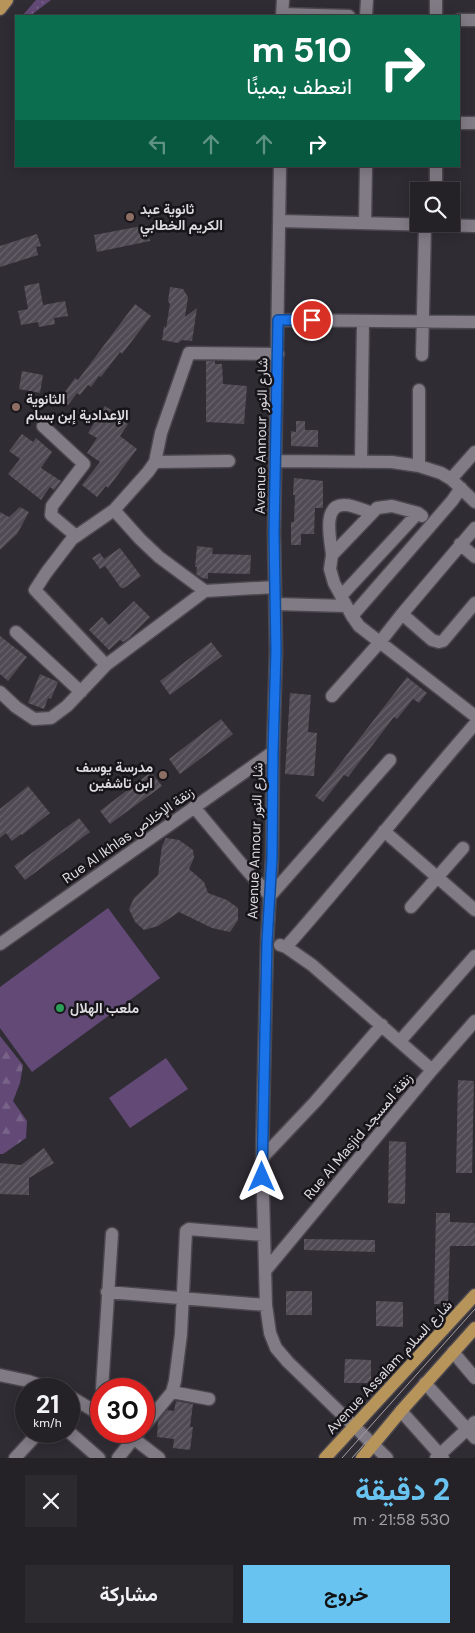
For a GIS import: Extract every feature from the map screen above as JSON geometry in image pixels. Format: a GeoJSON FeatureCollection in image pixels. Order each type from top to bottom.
{"type":"FeatureCollection","features":[{"type":"Feature","properties":{"kind":"main road"},"geometry":{"type":"LineString","coordinates":[[0,9],[7,0]]}},
{"type":"Feature","properties":{"kind":"main road","name":"Avenue Assalam شارع السلام"},"geometry":{"type":"LineString","coordinates":[[325,1458],[475,1296]]}},
{"type":"Feature","properties":{"kind":"main road"},"geometry":{"type":"LineString","coordinates":[[362,1458],[425,1383],[475,1328]]}},
{"type":"Feature","properties":{"kind":"street"},"geometry":{"type":"LineString","coordinates":[[282,0],[282,15]]}},
{"type":"Feature","properties":{"kind":"street"},"geometry":{"type":"LineString","coordinates":[[366,0],[366,15]]}},
{"type":"Feature","properties":{"kind":"street"},"geometry":{"type":"LineString","coordinates":[[436,0],[436,15]]}},
{"type":"Feature","properties":{"kind":"street"},"geometry":{"type":"LineString","coordinates":[[460,20],[475,20]]}},
{"type":"Feature","properties":{"kind":"street"},"geometry":{"type":"LineString","coordinates":[[460,123],[475,124]]}},
{"type":"Feature","properties":{"kind":"street","name":"Avenue Annour شارع النور"},"geometry":{"type":"LineString","coordinates":[[280,167],[274,533],[276,651],[262,1158],[266,1305],[270,1333],[276,1348],[387,1458]]}},
{"type":"Feature","properties":{"kind":"street"},"geometry":{"type":"LineString","coordinates":[[365,223],[366,167]]}},
{"type":"Feature","properties":{"kind":"street"},"geometry":{"type":"LineString","coordinates":[[436,167],[436,182]]}},
{"type":"Feature","properties":{"kind":"street"},"geometry":{"type":"LineString","coordinates":[[280,221],[410,224]]}},
{"type":"Feature","properties":{"kind":"street"},"geometry":{"type":"LineString","coordinates":[[460,226],[475,226]]}},
{"type":"Feature","properties":{"kind":"street"},"geometry":{"type":"LineString","coordinates":[[422,355],[431,232]]}},
{"type":"Feature","properties":{"kind":"street"},"geometry":{"type":"LineString","coordinates":[[278,320],[475,322]]}},
{"type":"Feature","properties":{"kind":"street"},"geometry":{"type":"LineString","coordinates":[[361,462],[363,321]]}},
{"type":"Feature","properties":{"kind":"street"},"geometry":{"type":"LineString","coordinates":[[106,665],[35,590],[46,573],[76,536],[114,510],[155,462],[161,433],[189,353],[278,354]]}},
{"type":"Feature","properties":{"kind":"street"},"geometry":{"type":"LineString","coordinates":[[419,390],[419,466]]}},
{"type":"Feature","properties":{"kind":"street"},"geometry":{"type":"LineString","coordinates":[[43,426],[84,464],[50,511],[51,515],[76,536]]}},
{"type":"Feature","properties":{"kind":"street"},"geometry":{"type":"LineString","coordinates":[[450,479],[475,452]]}},
{"type":"Feature","properties":{"kind":"street"},"geometry":{"type":"LineString","coordinates":[[155,462],[229,461]]}},
{"type":"Feature","properties":{"kind":"street"},"geometry":{"type":"LineString","coordinates":[[276,461],[392,462],[419,466],[441,473],[461,488],[475,502]]}},
{"type":"Feature","properties":{"kind":"street"},"geometry":{"type":"LineString","coordinates":[[276,604],[347,606],[432,523],[461,488]]}},
{"type":"Feature","properties":{"kind":"street"},"geometry":{"type":"LineString","coordinates":[[372,512],[345,505],[339,506],[330,513],[332,556],[330,569],[334,583],[359,626],[475,716]]}},
{"type":"Feature","properties":{"kind":"street"},"geometry":{"type":"LineString","coordinates":[[332,556],[377,508],[392,506],[418,513],[432,523]]}},
{"type":"Feature","properties":{"kind":"street"},"geometry":{"type":"LineString","coordinates":[[114,510],[159,557],[205,591]]}},
{"type":"Feature","properties":{"kind":"street"},"geometry":{"type":"LineString","coordinates":[[347,606],[418,513]]}},
{"type":"Feature","properties":{"kind":"street"},"geometry":{"type":"LineString","coordinates":[[332,696],[380,642],[475,528]]}},
{"type":"Feature","properties":{"kind":"street"},"geometry":{"type":"LineString","coordinates":[[460,544],[475,557]]}},
{"type":"Feature","properties":{"kind":"street"},"geometry":{"type":"LineString","coordinates":[[0,692],[16,707],[34,719],[51,718],[67,706],[106,665],[205,591],[275,588]]}},
{"type":"Feature","properties":{"kind":"street"},"geometry":{"type":"LineString","coordinates":[[402,614],[432,640],[438,642],[443,641],[475,603]]}},
{"type":"Feature","properties":{"kind":"street"},"geometry":{"type":"LineString","coordinates":[[16,632],[81,692]]}},
{"type":"Feature","properties":{"kind":"street"},"geometry":{"type":"LineString","coordinates":[[286,947],[475,724]]}},
{"type":"Feature","properties":{"kind":"street","name":"Rue Al Ikhlas زنقة الإخلاص"},"geometry":{"type":"LineString","coordinates":[[0,944],[273,752]]}},
{"type":"Feature","properties":{"kind":"street"},"geometry":{"type":"LineString","coordinates":[[194,807],[270,896],[390,760]]}},
{"type":"Feature","properties":{"kind":"street"},"geometry":{"type":"LineString","coordinates":[[384,831],[475,910]]}},
{"type":"Feature","properties":{"kind":"street"},"geometry":{"type":"LineString","coordinates":[[411,907],[463,848]]}},
{"type":"Feature","properties":{"kind":"street"},"geometry":{"type":"LineString","coordinates":[[267,942],[286,947],[312,965],[432,1070]]}},
{"type":"Feature","properties":{"kind":"street"},"geometry":{"type":"LineString","coordinates":[[400,1042],[474,958]]}},
{"type":"Feature","properties":{"kind":"street","name":"Rue Al Masjid زنقة المسجد"},"geometry":{"type":"LineString","coordinates":[[265,1271],[432,1070],[475,1022]]}},
{"type":"Feature","properties":{"kind":"street"},"geometry":{"type":"LineString","coordinates":[[262,1158],[315,1102],[382,1025]]}},
{"type":"Feature","properties":{"kind":"street"},"geometry":{"type":"LineString","coordinates":[[155,1413],[172,1392],[178,1365],[187,1230],[263,1235]]}},
{"type":"Feature","properties":{"kind":"street"},"geometry":{"type":"LineString","coordinates":[[103,1378],[112,1234]]}},
{"type":"Feature","properties":{"kind":"street"},"geometry":{"type":"LineString","coordinates":[[107,1292],[266,1305]]}},
{"type":"Feature","properties":{"kind":"street"},"geometry":{"type":"LineString","coordinates":[[452,1352],[475,1378]]}},
{"type":"Feature","properties":{"kind":"street"},"geometry":{"type":"LineString","coordinates":[[0,1375],[15,1378]]}},
{"type":"Feature","properties":{"kind":"street"},"geometry":{"type":"LineString","coordinates":[[401,1411],[439,1457],[472,1430],[425,1383]]}},
{"type":"Feature","properties":{"kind":"street"},"geometry":{"type":"LineString","coordinates":[[172,1392],[209,1398]]}},
{"type":"Feature","properties":{"kind":"street"},"geometry":{"type":"LineString","coordinates":[[80,1441],[99,1458]]}},
{"type":"Feature","properties":{"kind":"street"},"geometry":{"type":"LineString","coordinates":[[15,1458],[29,1443]]}},
{"type":"Feature","properties":{"kind":"street"},"geometry":{"type":"LineString","coordinates":[[118,1458],[127,1443]]}},
{"type":"Feature","properties":{"kind":"street"},"geometry":{"type":"LineString","coordinates":[[143,1443],[159,1458]]}},
{"type":"Feature","properties":{"kind":"green space"},"geometry":{"type":"Polygon","coordinates":[[[36,0],[51,0],[31,15],[23,15],[36,0]]]}},
{"type":"Feature","properties":{"kind":"green space","name":"ملعب الهلال"},"geometry":{"type":"Polygon","coordinates":[[[108,908],[160,978],[32,1072],[0,1028],[0,987],[108,908]]]}},
{"type":"Feature","properties":{"kind":"green space"},"geometry":{"type":"Polygon","coordinates":[[[0,1036],[23,1065],[20,1083],[13,1101],[27,1121],[26,1138],[3,1154],[0,1154],[0,1036]]]}},
{"type":"Feature","properties":{"kind":"green space"},"geometry":{"type":"Polygon","coordinates":[[[166,1058],[188,1089],[130,1128],[109,1098],[166,1058]]]}},
{"type":"Feature","properties":{"kind":"building"},"geometry":{"type":"Polygon","coordinates":[[[147,225],[150,241],[97,252],[94,235],[147,225]]]}},
{"type":"Feature","properties":{"kind":"building"},"geometry":{"type":"Polygon","coordinates":[[[37,234],[41,246],[36,247],[38,255],[0,267],[0,246],[37,234]]]}},
{"type":"Feature","properties":{"kind":"building"},"geometry":{"type":"Polygon","coordinates":[[[39,283],[43,305],[65,301],[68,316],[54,318],[55,324],[39,327],[38,322],[21,325],[18,311],[28,309],[24,286],[39,283]]]}},
{"type":"Feature","properties":{"kind":"building"},"geometry":{"type":"Polygon","coordinates":[[[170,287],[183,289],[188,297],[185,317],[197,308],[192,341],[182,340],[178,343],[162,340],[170,304],[168,301],[170,287]]]}},
{"type":"Feature","properties":{"kind":"building"},"geometry":{"type":"Polygon","coordinates":[[[135,304],[151,316],[122,354],[120,352],[101,377],[99,376],[91,387],[88,385],[80,395],[77,393],[68,405],[60,399],[75,378],[78,380],[135,304]]]}},
{"type":"Feature","properties":{"kind":"building"},"geometry":{"type":"Polygon","coordinates":[[[206,361],[215,361],[215,364],[222,364],[223,384],[247,386],[244,424],[206,422],[206,361]]]}},
{"type":"Feature","properties":{"kind":"building"},"geometry":{"type":"Polygon","coordinates":[[[22,371],[43,375],[40,393],[19,389],[22,371]]]}},
{"type":"Feature","properties":{"kind":"building"},"geometry":{"type":"Polygon","coordinates":[[[105,406],[128,424],[120,436],[137,449],[108,488],[106,486],[97,497],[82,485],[100,462],[87,453],[97,438],[88,433],[105,406]]]}},
{"type":"Feature","properties":{"kind":"building"},"geometry":{"type":"Polygon","coordinates":[[[296,421],[305,421],[305,430],[318,430],[318,447],[291,446],[291,431],[296,432],[296,421]]]}},
{"type":"Feature","properties":{"kind":"building"},"geometry":{"type":"Polygon","coordinates":[[[22,434],[33,442],[36,438],[52,452],[41,468],[61,481],[54,490],[50,487],[41,500],[8,474],[20,459],[9,451],[22,434]]]}},
{"type":"Feature","properties":{"kind":"building"},"geometry":{"type":"Polygon","coordinates":[[[294,478],[323,481],[323,508],[315,508],[314,534],[301,534],[301,545],[291,545],[291,522],[294,522],[294,478]]]}},
{"type":"Feature","properties":{"kind":"building"},"geometry":{"type":"Polygon","coordinates":[[[20,507],[29,512],[17,534],[0,550],[0,512],[9,517],[20,507]]]}},
{"type":"Feature","properties":{"kind":"building"},"geometry":{"type":"Polygon","coordinates":[[[197,546],[213,548],[212,554],[251,555],[250,574],[208,573],[208,579],[202,578],[196,574],[197,546]]]}},
{"type":"Feature","properties":{"kind":"building"},"geometry":{"type":"Polygon","coordinates":[[[120,548],[141,576],[124,588],[121,588],[105,566],[100,569],[92,558],[100,553],[104,559],[120,548]]]}},
{"type":"Feature","properties":{"kind":"building"},"geometry":{"type":"Polygon","coordinates":[[[134,601],[150,617],[129,638],[123,642],[120,640],[109,650],[89,630],[102,617],[109,625],[134,601]]]}},
{"type":"Feature","properties":{"kind":"building"},"geometry":{"type":"Polygon","coordinates":[[[0,636],[27,657],[8,681],[0,674],[0,636]]]}},
{"type":"Feature","properties":{"kind":"building"},"geometry":{"type":"Polygon","coordinates":[[[211,642],[222,656],[170,695],[160,681],[211,642]]]}},
{"type":"Feature","properties":{"kind":"building"},"geometry":{"type":"Polygon","coordinates":[[[40,674],[58,682],[51,699],[48,698],[44,709],[28,703],[40,674]]]}},
{"type":"Feature","properties":{"kind":"building"},"geometry":{"type":"Polygon","coordinates":[[[407,677],[427,693],[419,703],[413,699],[397,719],[394,717],[348,777],[344,775],[323,802],[315,796],[407,677]]]}},
{"type":"Feature","properties":{"kind":"building"},"geometry":{"type":"Polygon","coordinates":[[[290,693],[311,695],[308,732],[317,733],[314,776],[285,774],[290,693]]]}},
{"type":"Feature","properties":{"kind":"building"},"geometry":{"type":"Polygon","coordinates":[[[221,719],[233,734],[180,774],[169,759],[221,719]]]}},
{"type":"Feature","properties":{"kind":"building"},"geometry":{"type":"Polygon","coordinates":[[[151,772],[162,786],[110,824],[100,811],[151,772]]]}},
{"type":"Feature","properties":{"kind":"building"},"geometry":{"type":"Polygon","coordinates":[[[28,786],[50,813],[12,841],[6,833],[0,838],[0,809],[28,786]]]}},
{"type":"Feature","properties":{"kind":"building"},"geometry":{"type":"Polygon","coordinates":[[[79,818],[90,832],[25,880],[14,866],[79,818]]]}},
{"type":"Feature","properties":{"kind":"building"},"geometry":{"type":"Polygon","coordinates":[[[166,838],[179,840],[193,850],[194,858],[189,869],[204,882],[208,893],[227,900],[238,908],[238,920],[230,932],[212,928],[179,912],[158,926],[144,930],[135,922],[129,909],[134,898],[158,875],[162,846],[166,838]]]}},
{"type":"Feature","properties":{"kind":"building"},"geometry":{"type":"Polygon","coordinates":[[[458,1080],[474,1081],[472,1173],[456,1173],[458,1080]]]}},
{"type":"Feature","properties":{"kind":"building"},"geometry":{"type":"Polygon","coordinates":[[[389,1141],[406,1142],[405,1204],[388,1203],[389,1141]]]}},
{"type":"Feature","properties":{"kind":"building"},"geometry":{"type":"Polygon","coordinates":[[[44,1148],[54,1163],[29,1178],[29,1195],[0,1194],[0,1163],[21,1165],[44,1148]]]}},
{"type":"Feature","properties":{"kind":"building"},"geometry":{"type":"Polygon","coordinates":[[[436,1213],[450,1213],[450,1222],[475,1223],[475,1246],[450,1246],[448,1304],[434,1304],[436,1213]]]}},
{"type":"Feature","properties":{"kind":"building"},"geometry":{"type":"Polygon","coordinates":[[[304,1239],[375,1240],[375,1252],[304,1250],[304,1239]]]}},
{"type":"Feature","properties":{"kind":"building"},"geometry":{"type":"Polygon","coordinates":[[[286,1291],[312,1291],[312,1315],[286,1315],[286,1291]]]}},
{"type":"Feature","properties":{"kind":"building"},"geometry":{"type":"Polygon","coordinates":[[[376,1301],[403,1302],[403,1327],[376,1326],[376,1301]]]}},
{"type":"Feature","properties":{"kind":"building"},"geometry":{"type":"Polygon","coordinates":[[[345,1359],[371,1360],[371,1383],[344,1383],[345,1359]]]}},
{"type":"Feature","properties":{"kind":"building"},"geometry":{"type":"Polygon","coordinates":[[[176,1401],[193,1404],[190,1450],[173,1448],[174,1439],[157,1437],[158,1421],[167,1410],[174,1411],[176,1401]]]}},
{"type":"Feature","properties":{"kind":"tram line"},"geometry":{"type":"LineString","coordinates":[[342,1458],[475,1309]]}},
{"type":"Feature","properties":{"kind":"tram line"},"geometry":{"type":"LineString","coordinates":[[352,1458],[367,1441]]}},
{"type":"Feature","properties":{"kind":"place","name":"ثانوية عبد الكريم الخطابي"},"geometry":{"type":"Point","coordinates":[130,217]}},
{"type":"Feature","properties":{"kind":"place","name":"الثانوية الإعدادية إبن بسام"},"geometry":{"type":"Point","coordinates":[16,407]}},
{"type":"Feature","properties":{"kind":"place","name":"مدرسة يوسف ابن تاشفين"},"geometry":{"type":"Point","coordinates":[163,775]}},
{"type":"Feature","properties":{"kind":"place","name":"ملعب الهلال"},"geometry":{"type":"Point","coordinates":[60,1008]}},
{"type":"Feature","properties":{"kind":"route"},"geometry":{"type":"LineString","coordinates":[[262,1177],[267,942],[272,858],[276,651],[274,533],[278,320],[312,320]]}}]}
